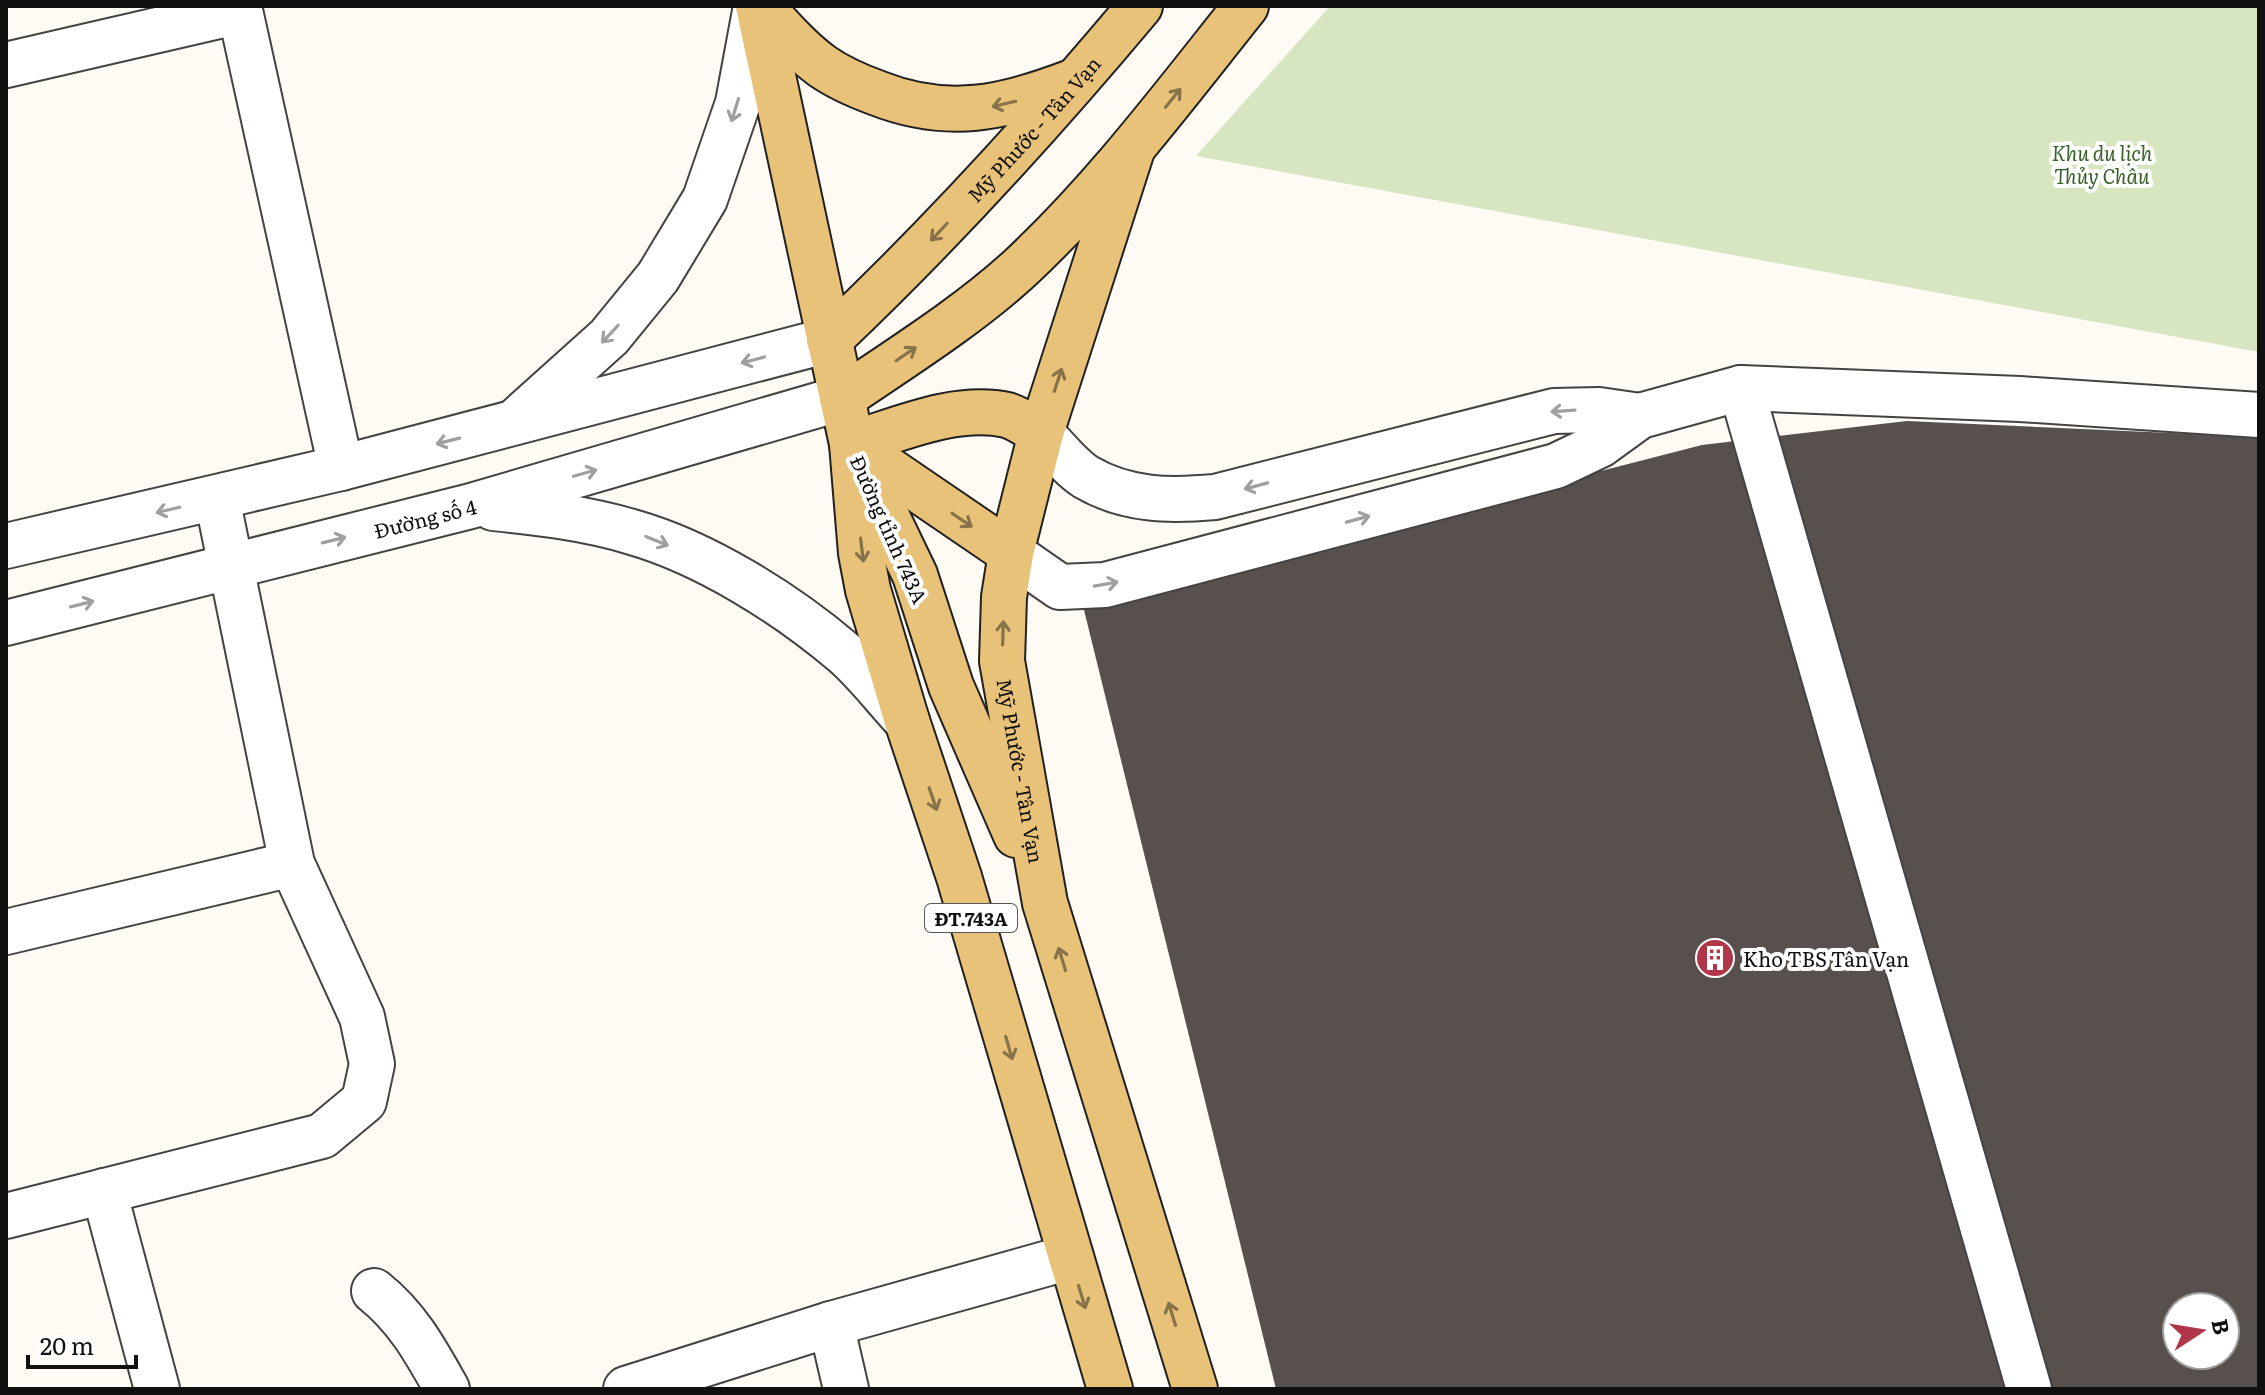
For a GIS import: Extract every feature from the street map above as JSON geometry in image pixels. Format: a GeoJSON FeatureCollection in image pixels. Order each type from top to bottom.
{"type":"FeatureCollection","features":[{"type":"Feature","properties":{"kind":"main road"},"geometry":{"type":"LineString","coordinates":[[759,6],[823,66],[857,86],[890,99],[927,108],[961,110],[993,107],[1032,98],[1078,80]]}},
{"type":"Feature","properties":{"kind":"main road"},"geometry":{"type":"LineString","coordinates":[[759,6],[852,444],[1011,553]]}},
{"type":"Feature","properties":{"kind":"main road","name":"Mỹ Phước - Tân Vạn"},"geometry":{"type":"LineString","coordinates":[[829,340],[909,264],[1078,80],[1140,6]]}},
{"type":"Feature","properties":{"kind":"main road","name":"Mỹ Phước - Tân Vạn"},"geometry":{"type":"LineString","coordinates":[[842,398],[973,307],[1064,225],[1133,147],[1246,6]]}},
{"type":"Feature","properties":{"kind":"main road","name":"Mỹ Phước - Tân Vạn"},"geometry":{"type":"LineString","coordinates":[[1133,147],[1041,433],[1011,553],[1004,597],[1002,661],[1045,903],[1195,1389]]}},
{"type":"Feature","properties":{"kind":"main road"},"geometry":{"type":"LineString","coordinates":[[852,444],[949,416],[977,412],[1010,415],[1041,433]]}},
{"type":"Feature","properties":{"kind":"main road","name":"ĐT.743A"},"geometry":{"type":"LineString","coordinates":[[852,444],[861,553],[868,590],[907,721],[959,877],[1110,1389]]}},
{"type":"Feature","properties":{"kind":"main road","name":"Đường tỉnh 743A"},"geometry":{"type":"LineString","coordinates":[[852,444],[918,531],[966,667],[979,749],[1045,903]]}},
{"type":"Feature","properties":{"kind":"street"},"geometry":{"type":"LineString","coordinates":[[512,424],[609,337],[658,277],[705,199],[738,103],[759,6]]}},
{"type":"Feature","properties":{"kind":"street"},"geometry":{"type":"LineString","coordinates":[[6,65],[240,8],[341,468]]}},
{"type":"Feature","properties":{"kind":"street"},"geometry":{"type":"LineString","coordinates":[[6,546],[341,468],[829,340]]}},
{"type":"Feature","properties":{"kind":"street"},"geometry":{"type":"LineString","coordinates":[[1741,388],[2029,1389]]}},
{"type":"Feature","properties":{"kind":"street"},"geometry":{"type":"LineString","coordinates":[[1011,553],[1060,587],[1105,585],[1556,466],[1600,445],[1640,416],[1741,388],[2020,399],[2259,415]]}},
{"type":"Feature","properties":{"kind":"street","name":"Đường số 4"},"geometry":{"type":"LineString","coordinates":[[6,623],[471,506],[842,398]]}},
{"type":"Feature","properties":{"kind":"street"},"geometry":{"type":"LineString","coordinates":[[1041,433],[1085,476],[1130,496],[1171,501],[1215,497],[1554,411],[1599,410],[1640,416]]}},
{"type":"Feature","properties":{"kind":"street"},"geometry":{"type":"LineString","coordinates":[[6,1216],[322,1136],[364,1101],[372,1064],[362,1017],[292,864],[217,498]]}},
{"type":"Feature","properties":{"kind":"street"},"geometry":{"type":"LineString","coordinates":[[471,506],[565,515],[607,525],[635,532],[712,564],[784,608],[846,655],[907,721]]}},
{"type":"Feature","properties":{"kind":"street"},"geometry":{"type":"LineString","coordinates":[[6,932],[292,864]]}},
{"type":"Feature","properties":{"kind":"street"},"geometry":{"type":"LineString","coordinates":[[104,1191],[157,1389]]}},
{"type":"Feature","properties":{"kind":"street"},"geometry":{"type":"LineString","coordinates":[[626,1389],[831,1324],[1070,1257]]}},
{"type":"Feature","properties":{"kind":"street"},"geometry":{"type":"LineString","coordinates":[[374,1291],[395,1307],[417,1337],[447,1389]]}},
{"type":"Feature","properties":{"kind":"street"},"geometry":{"type":"LineString","coordinates":[[831,1324],[846,1389]]}},
{"type":"Feature","properties":{"kind":"green space","name":"Khu du lịch Thủy Châu"},"geometry":{"type":"Polygon","coordinates":[[[1330,6],[2259,6],[2259,352],[1196,156],[1330,6]]]}},
{"type":"Feature","properties":{"kind":"building","name":"Kho TBS Tân Vạn"},"geometry":{"type":"Polygon","coordinates":[[[1907,421],[2259,437],[2259,1389],[1276,1389],[1084,610],[1702,445],[1907,421]]]}},
{"type":"Feature","properties":{"kind":"place","name":"Kho TBS Tân Vạn"},"geometry":{"type":"Point","coordinates":[1715,958]}}]}
